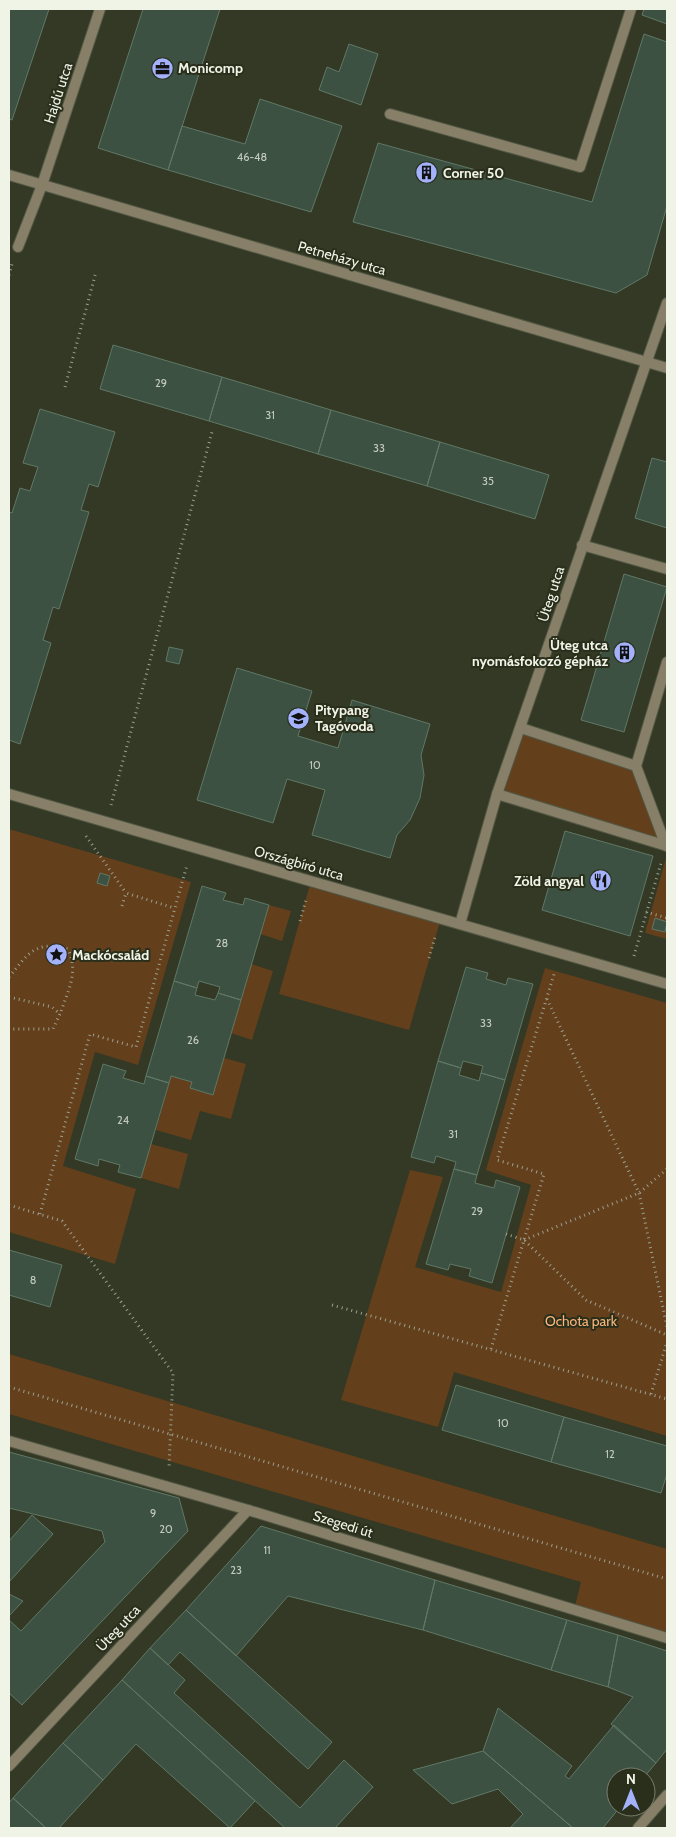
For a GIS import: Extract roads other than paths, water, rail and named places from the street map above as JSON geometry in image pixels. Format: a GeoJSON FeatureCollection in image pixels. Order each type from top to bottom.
{"type":"FeatureCollection","features":[{"type":"Feature","properties":{"kind":"street","name":"Hajdú utca"},"geometry":{"type":"LineString","coordinates":[[18,248],[42,185],[100,9]]}},
{"type":"Feature","properties":{"kind":"street"},"geometry":{"type":"LineString","coordinates":[[390,114],[580,167],[631,9]]}},
{"type":"Feature","properties":{"kind":"street","name":"Petneházy utca"},"geometry":{"type":"LineString","coordinates":[[9,175],[667,368]]}},
{"type":"Feature","properties":{"kind":"street","name":"Üteg utca"},"geometry":{"type":"LineString","coordinates":[[460,924],[497,794],[667,303]]}},
{"type":"Feature","properties":{"kind":"street"},"geometry":{"type":"LineString","coordinates":[[582,545],[667,569]]}},
{"type":"Feature","properties":{"kind":"street"},"geometry":{"type":"LineString","coordinates":[[666,846],[636,766],[667,662]]}},
{"type":"Feature","properties":{"kind":"street"},"geometry":{"type":"LineString","coordinates":[[521,728],[636,766]]}},
{"type":"Feature","properties":{"kind":"street","name":"Országbíró utca"},"geometry":{"type":"LineString","coordinates":[[9,794],[667,984]]}},
{"type":"Feature","properties":{"kind":"street"},"geometry":{"type":"LineString","coordinates":[[497,794],[666,846]]}},
{"type":"Feature","properties":{"kind":"street","name":"Szegedi út"},"geometry":{"type":"LineString","coordinates":[[9,1441],[248,1510],[667,1638]]}},
{"type":"Feature","properties":{"kind":"street","name":"Üteg utca"},"geometry":{"type":"LineString","coordinates":[[9,1766],[248,1510]]}},
{"type":"Feature","properties":{"kind":"street"},"geometry":{"type":"LineString","coordinates":[[638,1828],[667,1795]]}},
{"type":"Feature","properties":{"kind":"place","name":"Monicomp"},"geometry":{"type":"Point","coordinates":[162,68]}},
{"type":"Feature","properties":{"kind":"place","name":"Corner 50"},"geometry":{"type":"Point","coordinates":[427,173]}},
{"type":"Feature","properties":{"kind":"place","name":"Üteg utca nyomásfokozó gépház"},"geometry":{"type":"Point","coordinates":[624,653]}},
{"type":"Feature","properties":{"kind":"place","name":"Pitypang Tagóvoda"},"geometry":{"type":"Point","coordinates":[299,718]}},
{"type":"Feature","properties":{"kind":"place","name":"Zöld angyal"},"geometry":{"type":"Point","coordinates":[600,881]}},
{"type":"Feature","properties":{"kind":"place","name":"Mackócsalád"},"geometry":{"type":"Point","coordinates":[56,955]}},
{"type":"Feature","properties":{"kind":"park label","name":"Ochota park"},"geometry":{"type":"Point","coordinates":[581,1321]}}]}
